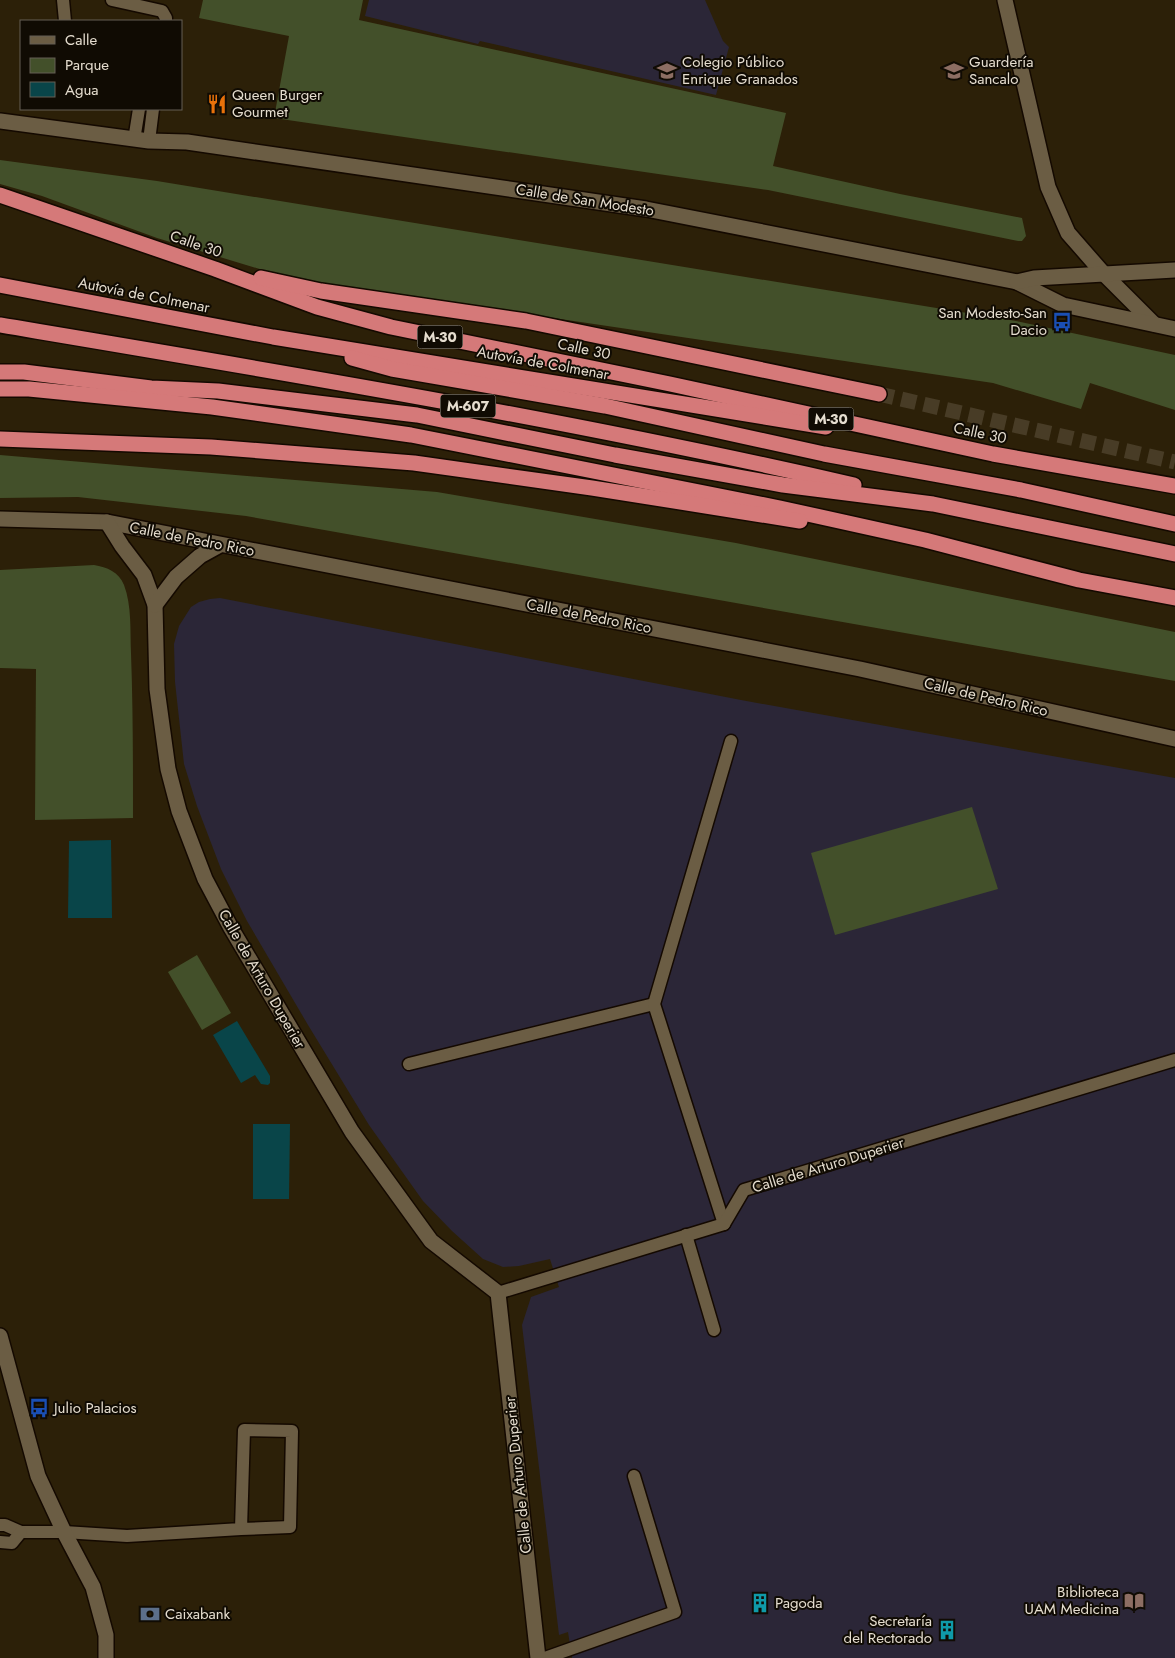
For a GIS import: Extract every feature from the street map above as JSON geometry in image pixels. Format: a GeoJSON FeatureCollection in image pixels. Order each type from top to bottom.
{"type":"FeatureCollection","features":[{"type":"Feature","properties":{"kind":"highway","name":"Calle 30"},"geometry":{"type":"LineString","coordinates":[[0,196],[215,269],[317,308],[391,327],[670,384],[993,454],[1175,486]]}},
{"type":"Feature","properties":{"kind":"highway"},"geometry":{"type":"LineString","coordinates":[[215,269],[321,291],[526,320],[879,394]]}},
{"type":"Feature","properties":{"kind":"highway","name":"Autovía de Colmenar"},"geometry":{"type":"LineString","coordinates":[[0,285],[273,337],[993,454]]}},
{"type":"Feature","properties":{"kind":"highway","name":"M-607"},"geometry":{"type":"LineString","coordinates":[[0,325],[420,396],[721,455],[933,504]]}},
{"type":"Feature","properties":{"kind":"highway"},"geometry":{"type":"LineString","coordinates":[[273,337],[392,368],[605,406],[824,454],[1021,490],[1175,524]]}},
{"type":"Feature","properties":{"kind":"highway"},"geometry":{"type":"LineString","coordinates":[[0,372],[24,372],[151,388],[218,391],[417,415],[616,455],[783,485],[933,504],[1175,554]]}},
{"type":"Feature","properties":{"kind":"highway"},"geometry":{"type":"LineString","coordinates":[[0,389],[29,389],[212,407],[411,435],[780,508],[925,540],[1079,580],[1175,598]]}},
{"type":"Feature","properties":{"kind":"highway"},"geometry":{"type":"LineString","coordinates":[[0,439],[211,447],[414,463],[592,488],[925,540]]}},
{"type":"Feature","properties":{"kind":"street"},"geometry":{"type":"LineString","coordinates":[[1005,0],[1048,187],[1068,233],[1103,274],[1154,324]]}},
{"type":"Feature","properties":{"kind":"street","name":"Calle de San Modesto"},"geometry":{"type":"LineString","coordinates":[[0,121],[141,140],[187,142],[646,209],[1017,282],[1063,305],[1175,329]]}},
{"type":"Feature","properties":{"kind":"street","name":"Calle de San Modesto"},"geometry":{"type":"LineString","coordinates":[[1017,282],[1034,278],[1175,270]]}},
{"type":"Feature","properties":{"kind":"street","name":"Calle de Pedro Rico"},"geometry":{"type":"LineString","coordinates":[[0,520],[107,522],[860,669],[1175,739]]}},
{"type":"Feature","properties":{"kind":"street","name":"Calle de Arturo Duperier"},"geometry":{"type":"LineString","coordinates":[[107,522],[144,575],[155,605],[157,689],[168,769],[178,811],[205,879],[231,928],[352,1132],[431,1242],[498,1293],[538,1658]]}},
{"type":"Feature","properties":{"kind":"street"},"geometry":{"type":"LineString","coordinates":[[155,605],[176,576],[200,556],[220,545]]}},
{"type":"Feature","properties":{"kind":"street"},"geometry":{"type":"LineString","coordinates":[[0,1336],[38,1476],[64,1532],[93,1587],[106,1635],[106,1658]]}},
{"type":"Feature","properties":{"kind":"lane"},"geometry":{"type":"LineString","coordinates":[[63,0],[65,20]]}},
{"type":"Feature","properties":{"kind":"lane"},"geometry":{"type":"LineString","coordinates":[[112,0],[162,11],[166,20]]}},
{"type":"Feature","properties":{"kind":"lane"},"geometry":{"type":"LineString","coordinates":[[139,110],[141,140]]}},
{"type":"Feature","properties":{"kind":"lane"},"geometry":{"type":"LineString","coordinates":[[141,140],[153,110]]}},
{"type":"Feature","properties":{"kind":"lane"},"geometry":{"type":"LineString","coordinates":[[498,1293],[724,1224],[654,1004],[731,741]]}},
{"type":"Feature","properties":{"kind":"lane"},"geometry":{"type":"LineString","coordinates":[[409,1064],[654,1004]]}},
{"type":"Feature","properties":{"kind":"lane","name":"Calle de Arturo Duperier"},"geometry":{"type":"LineString","coordinates":[[724,1224],[744,1190],[1175,1060]]}},
{"type":"Feature","properties":{"kind":"lane"},"geometry":{"type":"LineString","coordinates":[[686,1235],[714,1330]]}},
{"type":"Feature","properties":{"kind":"lane"},"geometry":{"type":"LineString","coordinates":[[0,1525],[5,1524],[21,1532],[64,1532],[128,1536],[290,1527],[292,1431],[244,1430],[241,1529]]}},
{"type":"Feature","properties":{"kind":"lane"},"geometry":{"type":"LineString","coordinates":[[545,1658],[675,1612],[634,1476]]}},
{"type":"Feature","properties":{"kind":"lane"},"geometry":{"type":"LineString","coordinates":[[0,1542],[12,1542],[21,1532]]}},
{"type":"Feature","properties":{"kind":"shaded area","name":"Colegio Público Enrique Granados"},"geometry":{"type":"Polygon","coordinates":[[[369,0],[705,0],[723,41],[729,47],[716,95],[480,41],[478,44],[365,16],[369,0]]]}},
{"type":"Feature","properties":{"kind":"shaded area"},"geometry":{"type":"Polygon","coordinates":[[[220,598],[741,700],[1175,778],[1175,1658],[572,1658],[568,1632],[559,1635],[522,1325],[531,1297],[559,1287],[550,1259],[519,1266],[503,1267],[483,1259],[423,1201],[369,1125],[308,1025],[247,921],[221,869],[197,806],[184,764],[175,682],[174,644],[179,626],[191,607],[199,602],[220,598]]]}},
{"type":"Feature","properties":{"kind":"green space"},"geometry":{"type":"Polygon","coordinates":[[[203,0],[363,0],[359,20],[786,113],[773,166],[1022,218],[1026,236],[1022,241],[1018,241],[768,190],[274,118],[289,36],[199,18],[203,0]]]}},
{"type":"Feature","properties":{"kind":"green space"},"geometry":{"type":"Polygon","coordinates":[[[0,160],[157,181],[1016,321],[1175,355],[1175,410],[1090,383],[1081,409],[993,383],[296,280],[157,238],[42,196],[0,184],[0,160]]]}},
{"type":"Feature","properties":{"kind":"green space"},"geometry":{"type":"Polygon","coordinates":[[[0,455],[437,492],[736,543],[1175,632],[1175,681],[246,516],[78,497],[0,498],[0,455]]]}},
{"type":"Feature","properties":{"kind":"green space"},"geometry":{"type":"Polygon","coordinates":[[[94,565],[116,573],[122,580],[127,593],[130,619],[132,694],[133,818],[35,820],[36,669],[0,668],[0,570],[94,565]]]}},
{"type":"Feature","properties":{"kind":"green space"},"geometry":{"type":"Polygon","coordinates":[[[972,807],[998,889],[835,935],[811,853],[972,807]]]}},
{"type":"Feature","properties":{"kind":"green space"},"geometry":{"type":"Polygon","coordinates":[[[197,955],[231,1013],[202,1030],[168,972],[197,955]]]}},
{"type":"Feature","properties":{"kind":"water"},"geometry":{"type":"Polygon","coordinates":[[[111,840],[112,918],[68,918],[69,841],[111,840]]]}},
{"type":"Feature","properties":{"kind":"water"},"geometry":{"type":"Polygon","coordinates":[[[237,1021],[270,1076],[270,1083],[268,1085],[261,1084],[255,1075],[241,1083],[213,1035],[237,1021]]]}},
{"type":"Feature","properties":{"kind":"water"},"geometry":{"type":"Polygon","coordinates":[[[253,1124],[290,1124],[289,1199],[253,1199],[253,1124]]]}},
{"type":"Feature","properties":{"kind":"tunnel"},"geometry":{"type":"LineString","coordinates":[[879,394],[1175,462]]}},
{"type":"Feature","properties":{"kind":"place","name":"Colegio Público Enrique Granados"},"geometry":{"type":"Point","coordinates":[667,71]}},
{"type":"Feature","properties":{"kind":"place","name":"Guardería Sancalo"},"geometry":{"type":"Point","coordinates":[954,71]}},
{"type":"Feature","properties":{"kind":"place","name":"Queen Burger Gourmet"},"geometry":{"type":"Point","coordinates":[217,104]}},
{"type":"Feature","properties":{"kind":"place","name":"San Modesto-San Dacio"},"geometry":{"type":"Point","coordinates":[1062,322]}},
{"type":"Feature","properties":{"kind":"place","name":"Julio Palacios"},"geometry":{"type":"Point","coordinates":[39,1408]}},
{"type":"Feature","properties":{"kind":"place","name":"Biblioteca UAM Medicina"},"geometry":{"type":"Point","coordinates":[1134,1601]}},
{"type":"Feature","properties":{"kind":"place","name":"Pagoda"},"geometry":{"type":"Point","coordinates":[760,1603]}},
{"type":"Feature","properties":{"kind":"place","name":"Caixabank"},"geometry":{"type":"Point","coordinates":[150,1614]}},
{"type":"Feature","properties":{"kind":"place","name":"Secretaría del Rectorado"},"geometry":{"type":"Point","coordinates":[947,1630]}}]}
